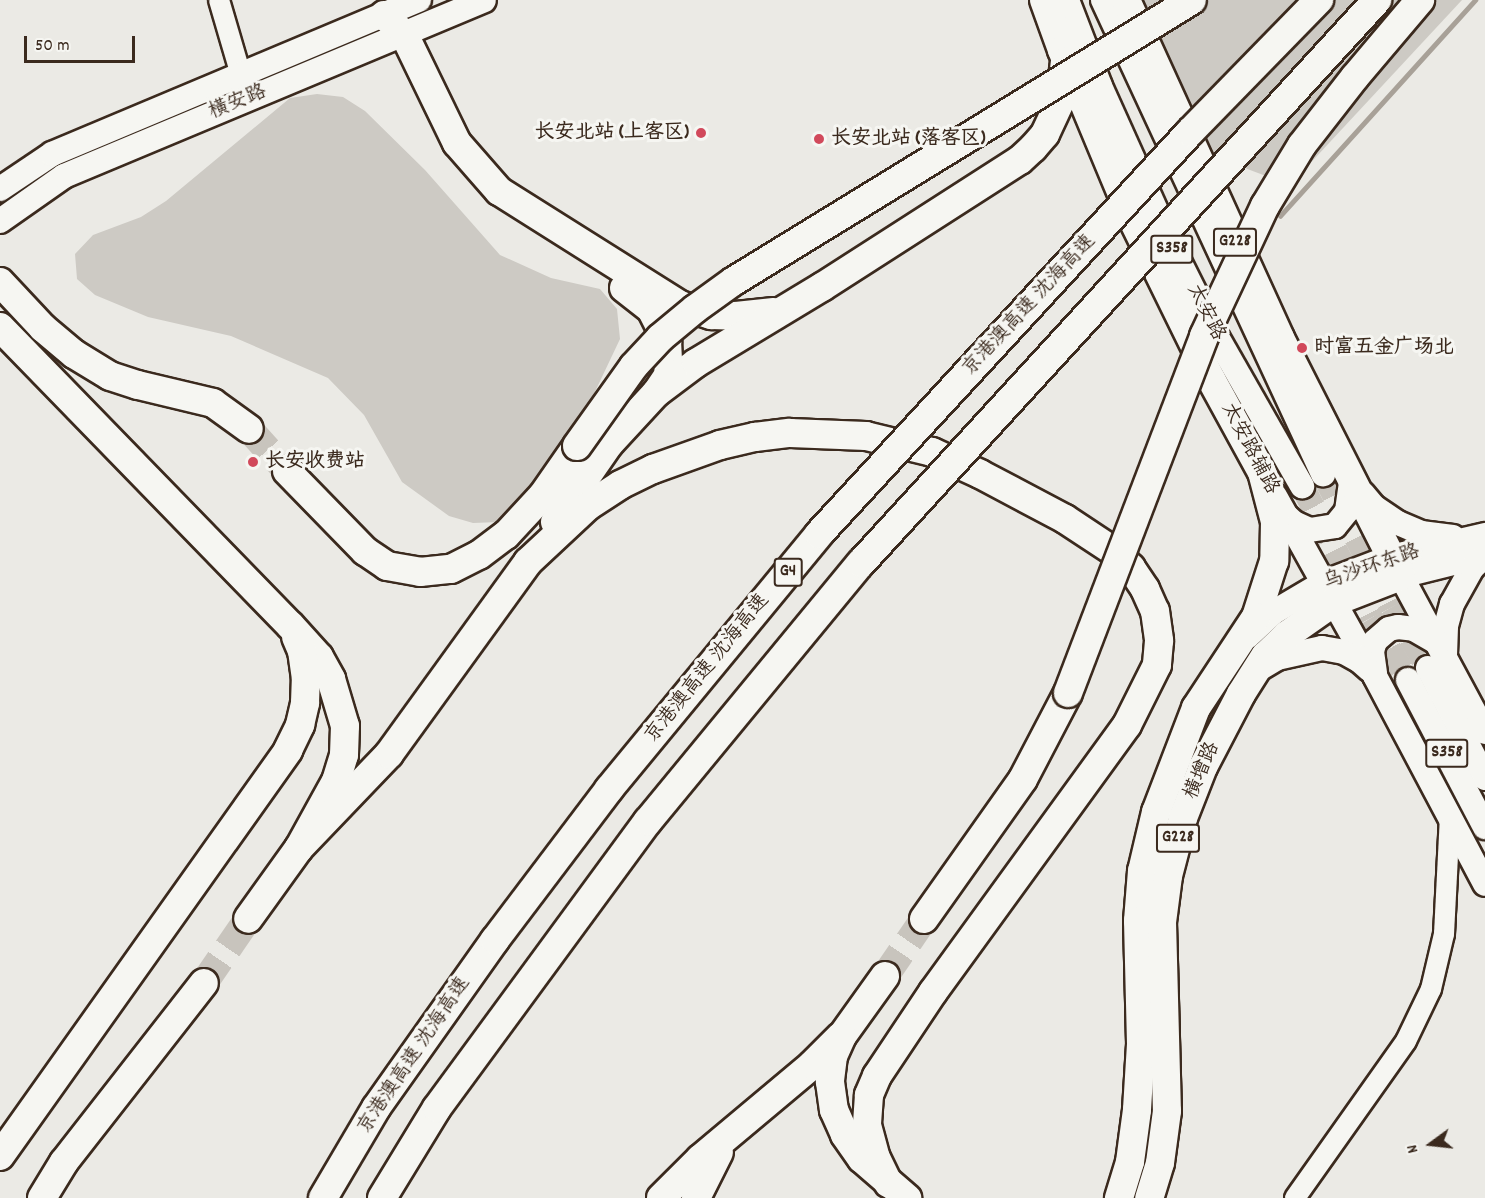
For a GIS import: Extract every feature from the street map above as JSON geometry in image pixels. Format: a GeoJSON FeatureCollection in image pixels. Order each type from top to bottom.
{"type":"FeatureCollection","features":[{"type":"Feature","properties":{"kind":"highway","name":"G228"},"geometry":{"type":"LineString","coordinates":[[1126,0],[1230,232],[1351,481],[1396,566]]}},
{"type":"Feature","properties":{"kind":"highway"},"geometry":{"type":"LineString","coordinates":[[287,471],[365,551],[387,566],[420,572],[451,569],[479,555],[506,535],[543,495],[634,366],[660,338],[695,309],[735,281],[1192,0]]}},
{"type":"Feature","properties":{"kind":"highway","name":"京港澳高速 沈海高速"},"geometry":{"type":"LineString","coordinates":[[323,1198],[376,1108],[502,930],[609,789],[819,534],[1190,132],[1319,0]]}},
{"type":"Feature","properties":{"kind":"highway"},"geometry":{"type":"LineString","coordinates":[[382,1198],[437,1108],[648,821],[854,573],[1377,0]]}},
{"type":"Feature","properties":{"kind":"highway"},"geometry":{"type":"LineString","coordinates":[[924,918],[1023,778],[1068,693],[1204,336],[1265,206],[1302,145],[1354,77],[1420,0]]}},
{"type":"Feature","properties":{"kind":"highway","name":"太安路辅路"},"geometry":{"type":"LineString","coordinates":[[1051,4],[1065,59],[1131,216],[1211,379],[1262,472]]}},
{"type":"Feature","properties":{"kind":"highway"},"geometry":{"type":"LineString","coordinates":[[392,30],[457,143],[499,191],[680,305],[711,315],[736,316],[781,311]]}},
{"type":"Feature","properties":{"kind":"highway"},"geometry":{"type":"LineString","coordinates":[[299,848],[388,754],[528,562],[609,444],[656,393],[669,374],[670,357],[667,341],[651,309],[633,294],[523,226],[476,188],[436,137],[392,30]]}},
{"type":"Feature","properties":{"kind":"highway"},"geometry":{"type":"LineString","coordinates":[[656,393],[696,363],[822,287],[1020,160],[1045,134],[1053,119],[1060,102],[1065,59]]}},
{"type":"Feature","properties":{"kind":"highway"},"geometry":{"type":"LineString","coordinates":[[0,282],[43,328],[74,354],[110,376],[213,403],[249,429]]}},
{"type":"Feature","properties":{"kind":"highway"},"geometry":{"type":"LineString","coordinates":[[0,327],[290,624],[319,657],[331,679],[345,726],[344,755],[336,781],[299,848],[248,919]]}},
{"type":"Feature","properties":{"kind":"highway"},"geometry":{"type":"LineString","coordinates":[[528,562],[588,506],[620,484],[653,469],[720,445],[755,437],[790,433],[828,434],[898,442],[932,452],[980,474],[1090,534],[1131,568],[1145,589],[1155,611],[1159,640],[1157,665],[1137,707],[1127,725],[933,992],[877,1076],[869,1095],[867,1125],[873,1150],[897,1191]]}},
{"type":"Feature","properties":{"kind":"highway","name":"G228"},"geometry":{"type":"LineString","coordinates":[[1241,643],[1256,617],[1274,561],[1275,522],[1262,472]]}},
{"type":"Feature","properties":{"kind":"highway","name":"横增路"},"geometry":{"type":"LineString","coordinates":[[1149,1198],[1160,1163],[1167,1111],[1162,922],[1168,876],[1183,818],[1222,727],[1265,656],[1328,593],[1396,566]]}},
{"type":"Feature","properties":{"kind":"highway"},"geometry":{"type":"LineString","coordinates":[[0,1156],[288,750],[300,725],[305,703],[306,679],[302,651],[290,624]]}},
{"type":"Feature","properties":{"kind":"highway","name":"横增路"},"geometry":{"type":"LineString","coordinates":[[1119,1198],[1130,1162],[1137,1110],[1141,1044],[1138,921],[1142,871],[1156,812],[1192,718],[1217,675],[1241,643]]}},
{"type":"Feature","properties":{"kind":"highway"},"geometry":{"type":"LineString","coordinates":[[661,1198],[700,1159],[812,1065],[842,1036],[885,976]]}},
{"type":"Feature","properties":{"kind":"highway"},"geometry":{"type":"LineString","coordinates":[[42,1198],[85,1135],[204,983]]}},
{"type":"Feature","properties":{"kind":"highway"},"geometry":{"type":"LineString","coordinates":[[842,1036],[833,1056],[830,1082],[834,1110],[845,1135],[862,1159],[897,1191]]}},
{"type":"Feature","properties":{"kind":"highway"},"geometry":{"type":"LineString","coordinates":[[696,1198],[713,1162],[733,1130]]}},
{"type":"Feature","properties":{"kind":"main road","name":"横安路"},"geometry":{"type":"LineString","coordinates":[[0,221],[64,176],[248,99],[392,30],[419,0]]}},
{"type":"Feature","properties":{"kind":"main road","name":"横安路"},"geometry":{"type":"LineString","coordinates":[[0,189],[52,154],[239,74],[392,30],[484,0]]}},
{"type":"Feature","properties":{"kind":"main road","name":"太安路"},"geometry":{"type":"LineString","coordinates":[[1102,0],[1323,474]]}},
{"type":"Feature","properties":{"kind":"main road","name":"太安路"},"geometry":{"type":"LineString","coordinates":[[1051,4],[1100,86],[1177,257],[1217,337],[1302,486]]}},
{"type":"Feature","properties":{"kind":"main road","name":"太安路辅路"},"geometry":{"type":"LineString","coordinates":[[1262,472],[1376,676],[1485,884]]}},
{"type":"Feature","properties":{"kind":"main road"},"geometry":{"type":"LineString","coordinates":[[1284,514],[1294,523],[1310,530],[1335,526],[1347,510],[1351,481]]}},
{"type":"Feature","properties":{"kind":"main road"},"geometry":{"type":"LineString","coordinates":[[1351,481],[1374,507],[1398,523],[1421,532],[1482,546],[1452,604],[1446,626],[1430,662]]}},
{"type":"Feature","properties":{"kind":"main road","name":"乌沙环东路"},"geometry":{"type":"LineString","coordinates":[[1396,566],[1482,546]]}},
{"type":"Feature","properties":{"kind":"main road"},"geometry":{"type":"LineString","coordinates":[[1396,566],[1430,662]]}},
{"type":"Feature","properties":{"kind":"main road","name":"乌沙环东路"},"geometry":{"type":"LineString","coordinates":[[1241,643],[1274,612],[1328,593]]}},
{"type":"Feature","properties":{"kind":"main road"},"geometry":{"type":"LineString","coordinates":[[1376,676],[1372,651],[1376,641],[1389,629],[1398,627],[1414,629],[1430,662],[1485,732]]}},
{"type":"Feature","properties":{"kind":"main road"},"geometry":{"type":"LineString","coordinates":[[1255,672],[1277,658],[1322,648],[1344,652],[1360,661],[1376,676]]}},
{"type":"Feature","properties":{"kind":"main road","name":"S358"},"geometry":{"type":"LineString","coordinates":[[1430,662],[1485,778]]}},
{"type":"Feature","properties":{"kind":"main road","name":"S358"},"geometry":{"type":"LineString","coordinates":[[1430,662],[1485,827]]}},
{"type":"Feature","properties":{"kind":"street"},"geometry":{"type":"LineString","coordinates":[[219,0],[248,99]]}},
{"type":"Feature","properties":{"kind":"street"},"geometry":{"type":"LineString","coordinates":[[1295,1198],[1406,1041],[1431,989],[1444,934],[1450,816]]}},
{"type":"Feature","properties":{"kind":"shaded area"},"geometry":{"type":"Polygon","coordinates":[[[1140,0],[1462,0],[1290,185],[1210,155],[1140,0]]]}},
{"type":"Feature","properties":{"kind":"shaded area"},"geometry":{"type":"Polygon","coordinates":[[[317,94],[343,97],[365,111],[425,170],[500,255],[551,278],[600,289],[617,309],[620,339],[574,436],[541,487],[499,522],[473,523],[449,516],[402,482],[364,415],[328,378],[231,336],[148,317],[95,295],[77,279],[75,254],[93,235],[141,217],[166,201],[290,98],[317,94]]]}},
{"type":"Feature","properties":{"kind":"waterway"},"geometry":{"type":"LineString","coordinates":[[1280,216],[1475,0]]}},
{"type":"Feature","properties":{"kind":"tunnel"},"geometry":{"type":"LineString","coordinates":[[249,429],[287,471]]}},
{"type":"Feature","properties":{"kind":"tunnel"},"geometry":{"type":"LineString","coordinates":[[1323,474],[1392,607],[1428,668]]}},
{"type":"Feature","properties":{"kind":"tunnel"},"geometry":{"type":"LineString","coordinates":[[1302,486],[1371,618],[1408,680]]}},
{"type":"Feature","properties":{"kind":"tunnel"},"geometry":{"type":"LineString","coordinates":[[204,983],[248,919]]}},
{"type":"Feature","properties":{"kind":"tunnel"},"geometry":{"type":"LineString","coordinates":[[885,976],[924,919]]}},
{"type":"Feature","properties":{"kind":"place","name":"长安北站 (上客区)"},"geometry":{"type":"Point","coordinates":[701,133]}},
{"type":"Feature","properties":{"kind":"place","name":"长安北站 (落客区)"},"geometry":{"type":"Point","coordinates":[819,139]}},
{"type":"Feature","properties":{"kind":"place","name":"时富五金广场北"},"geometry":{"type":"Point","coordinates":[1302,348]}},
{"type":"Feature","properties":{"kind":"place","name":"长安收费站"},"geometry":{"type":"Point","coordinates":[253,462]}}]}
